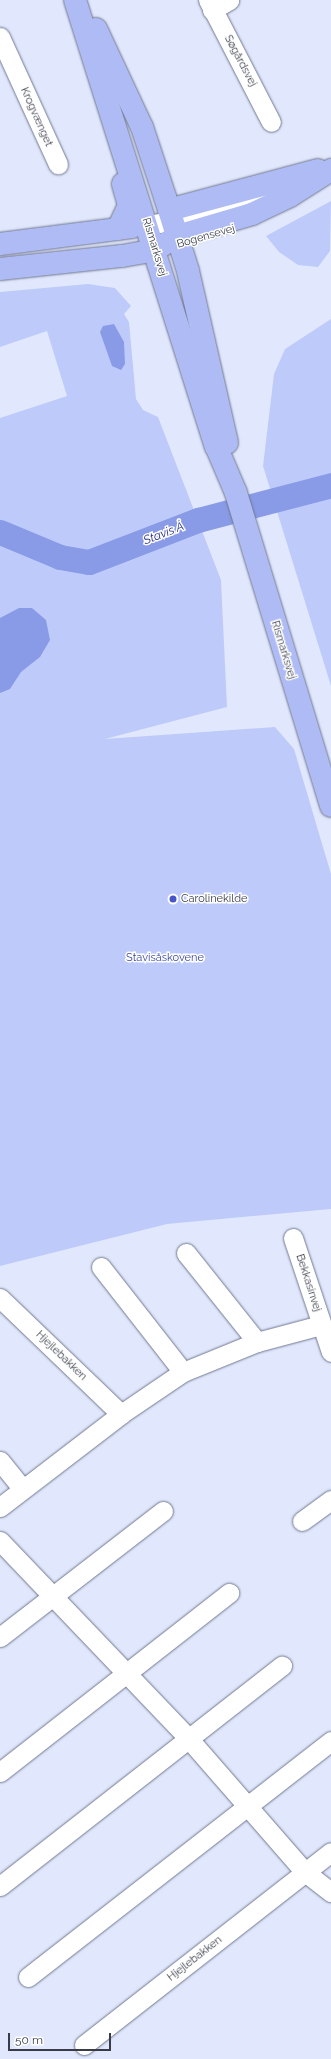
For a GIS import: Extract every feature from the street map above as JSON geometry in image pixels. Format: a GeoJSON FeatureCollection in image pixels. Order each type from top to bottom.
{"type":"FeatureCollection","features":[{"type":"Feature","properties":{"kind":"main road","name":"Rismarksvej"},"geometry":{"type":"LineString","coordinates":[[75,0],[83,28],[166,236]]}},
{"type":"Feature","properties":{"kind":"main road","name":"Rismarksvej"},"geometry":{"type":"LineString","coordinates":[[82,0],[142,127],[166,236],[216,446],[236,493],[331,806]]}},
{"type":"Feature","properties":{"kind":"main road"},"geometry":{"type":"LineString","coordinates":[[83,28],[93,81],[129,205],[118,229]]}},
{"type":"Feature","properties":{"kind":"main road"},"geometry":{"type":"LineString","coordinates":[[0,276],[166,236],[331,168]]}},
{"type":"Feature","properties":{"kind":"main road","name":"Bogensevej"},"geometry":{"type":"LineString","coordinates":[[0,244],[118,229],[166,236]]}},
{"type":"Feature","properties":{"kind":"main road"},"geometry":{"type":"LineString","coordinates":[[0,257],[166,236]]}},
{"type":"Feature","properties":{"kind":"main road"},"geometry":{"type":"LineString","coordinates":[[166,236],[219,358],[236,493]]}},
{"type":"Feature","properties":{"kind":"main road","name":"Bogensevej"},"geometry":{"type":"LineString","coordinates":[[0,269],[122,256],[166,236]]}},
{"type":"Feature","properties":{"kind":"street"},"geometry":{"type":"LineString","coordinates":[[210,5],[229,0]]}},
{"type":"Feature","properties":{"kind":"street","name":"Søgårdsvej"},"geometry":{"type":"LineString","coordinates":[[210,5],[271,122]]}},
{"type":"Feature","properties":{"kind":"street","name":"Krogvænget"},"geometry":{"type":"LineString","coordinates":[[0,37],[7,73],[58,164]]}},
{"type":"Feature","properties":{"kind":"street","name":"Bogensevej"},"geometry":{"type":"LineString","coordinates":[[166,236],[256,222],[331,183]]}},
{"type":"Feature","properties":{"kind":"street","name":"Bekkasinvej"},"geometry":{"type":"LineString","coordinates":[[293,1238],[331,1352]]}},
{"type":"Feature","properties":{"kind":"street"},"geometry":{"type":"LineString","coordinates":[[186,1253],[257,1342]]}},
{"type":"Feature","properties":{"kind":"street"},"geometry":{"type":"LineString","coordinates":[[101,1267],[183,1372]]}},
{"type":"Feature","properties":{"kind":"street","name":"Hjejlebakken"},"geometry":{"type":"LineString","coordinates":[[0,1298],[121,1414]]}},
{"type":"Feature","properties":{"kind":"street"},"geometry":{"type":"LineString","coordinates":[[0,1507],[121,1414],[183,1372],[257,1342],[321,1325]]}},
{"type":"Feature","properties":{"kind":"street"},"geometry":{"type":"LineString","coordinates":[[0,1461],[23,1489]]}},
{"type":"Feature","properties":{"kind":"street"},"geometry":{"type":"LineString","coordinates":[[302,1521],[331,1500]]}},
{"type":"Feature","properties":{"kind":"street"},"geometry":{"type":"LineString","coordinates":[[0,1638],[163,1511]]}},
{"type":"Feature","properties":{"kind":"street"},"geometry":{"type":"LineString","coordinates":[[0,1541],[188,1738],[305,1872],[331,1892]]}},
{"type":"Feature","properties":{"kind":"street"},"geometry":{"type":"LineString","coordinates":[[0,1772],[230,1594]]}},
{"type":"Feature","properties":{"kind":"street"},"geometry":{"type":"LineString","coordinates":[[0,1886],[282,1666]]}},
{"type":"Feature","properties":{"kind":"street"},"geometry":{"type":"LineString","coordinates":[[28,1977],[331,1741]]}},
{"type":"Feature","properties":{"kind":"street","name":"Hjejlebakken"},"geometry":{"type":"LineString","coordinates":[[84,2045],[331,1852]]}},
{"type":"Feature","properties":{"kind":"green space"},"geometry":{"type":"Polygon","coordinates":[[[331,201],[330,251],[318,267],[298,265],[279,252],[266,236],[331,201]]]}},
{"type":"Feature","properties":{"kind":"green space","name":"Stavisåskovene"},"geometry":{"type":"Polygon","coordinates":[[[88,284],[115,288],[131,306],[124,314],[129,322],[136,399],[143,410],[158,417],[221,580],[227,707],[105,739],[275,727],[294,749],[331,874],[331,1209],[167,1224],[0,1266],[0,418],[67,396],[47,331],[0,347],[0,292],[88,284]]]}},
{"type":"Feature","properties":{"kind":"green space"},"geometry":{"type":"Polygon","coordinates":[[[331,319],[331,686],[263,466],[274,374],[285,349],[331,319]]]}},
{"type":"Feature","properties":{"kind":"water"},"geometry":{"type":"Polygon","coordinates":[[[114,324],[124,342],[125,364],[121,370],[112,366],[100,332],[103,326],[114,324]]]}},
{"type":"Feature","properties":{"kind":"water"},"geometry":{"type":"Polygon","coordinates":[[[19,608],[32,608],[46,620],[50,640],[40,657],[21,672],[10,689],[0,693],[0,618],[19,608]]]}},
{"type":"Feature","properties":{"kind":"waterway","name":"Stavis Å"},"geometry":{"type":"LineString","coordinates":[[0,532],[60,557],[89,562],[198,520],[331,485]]}},
{"type":"Feature","properties":{"kind":"place","name":"Carolinekilde"},"geometry":{"type":"Point","coordinates":[173,899]}}]}
